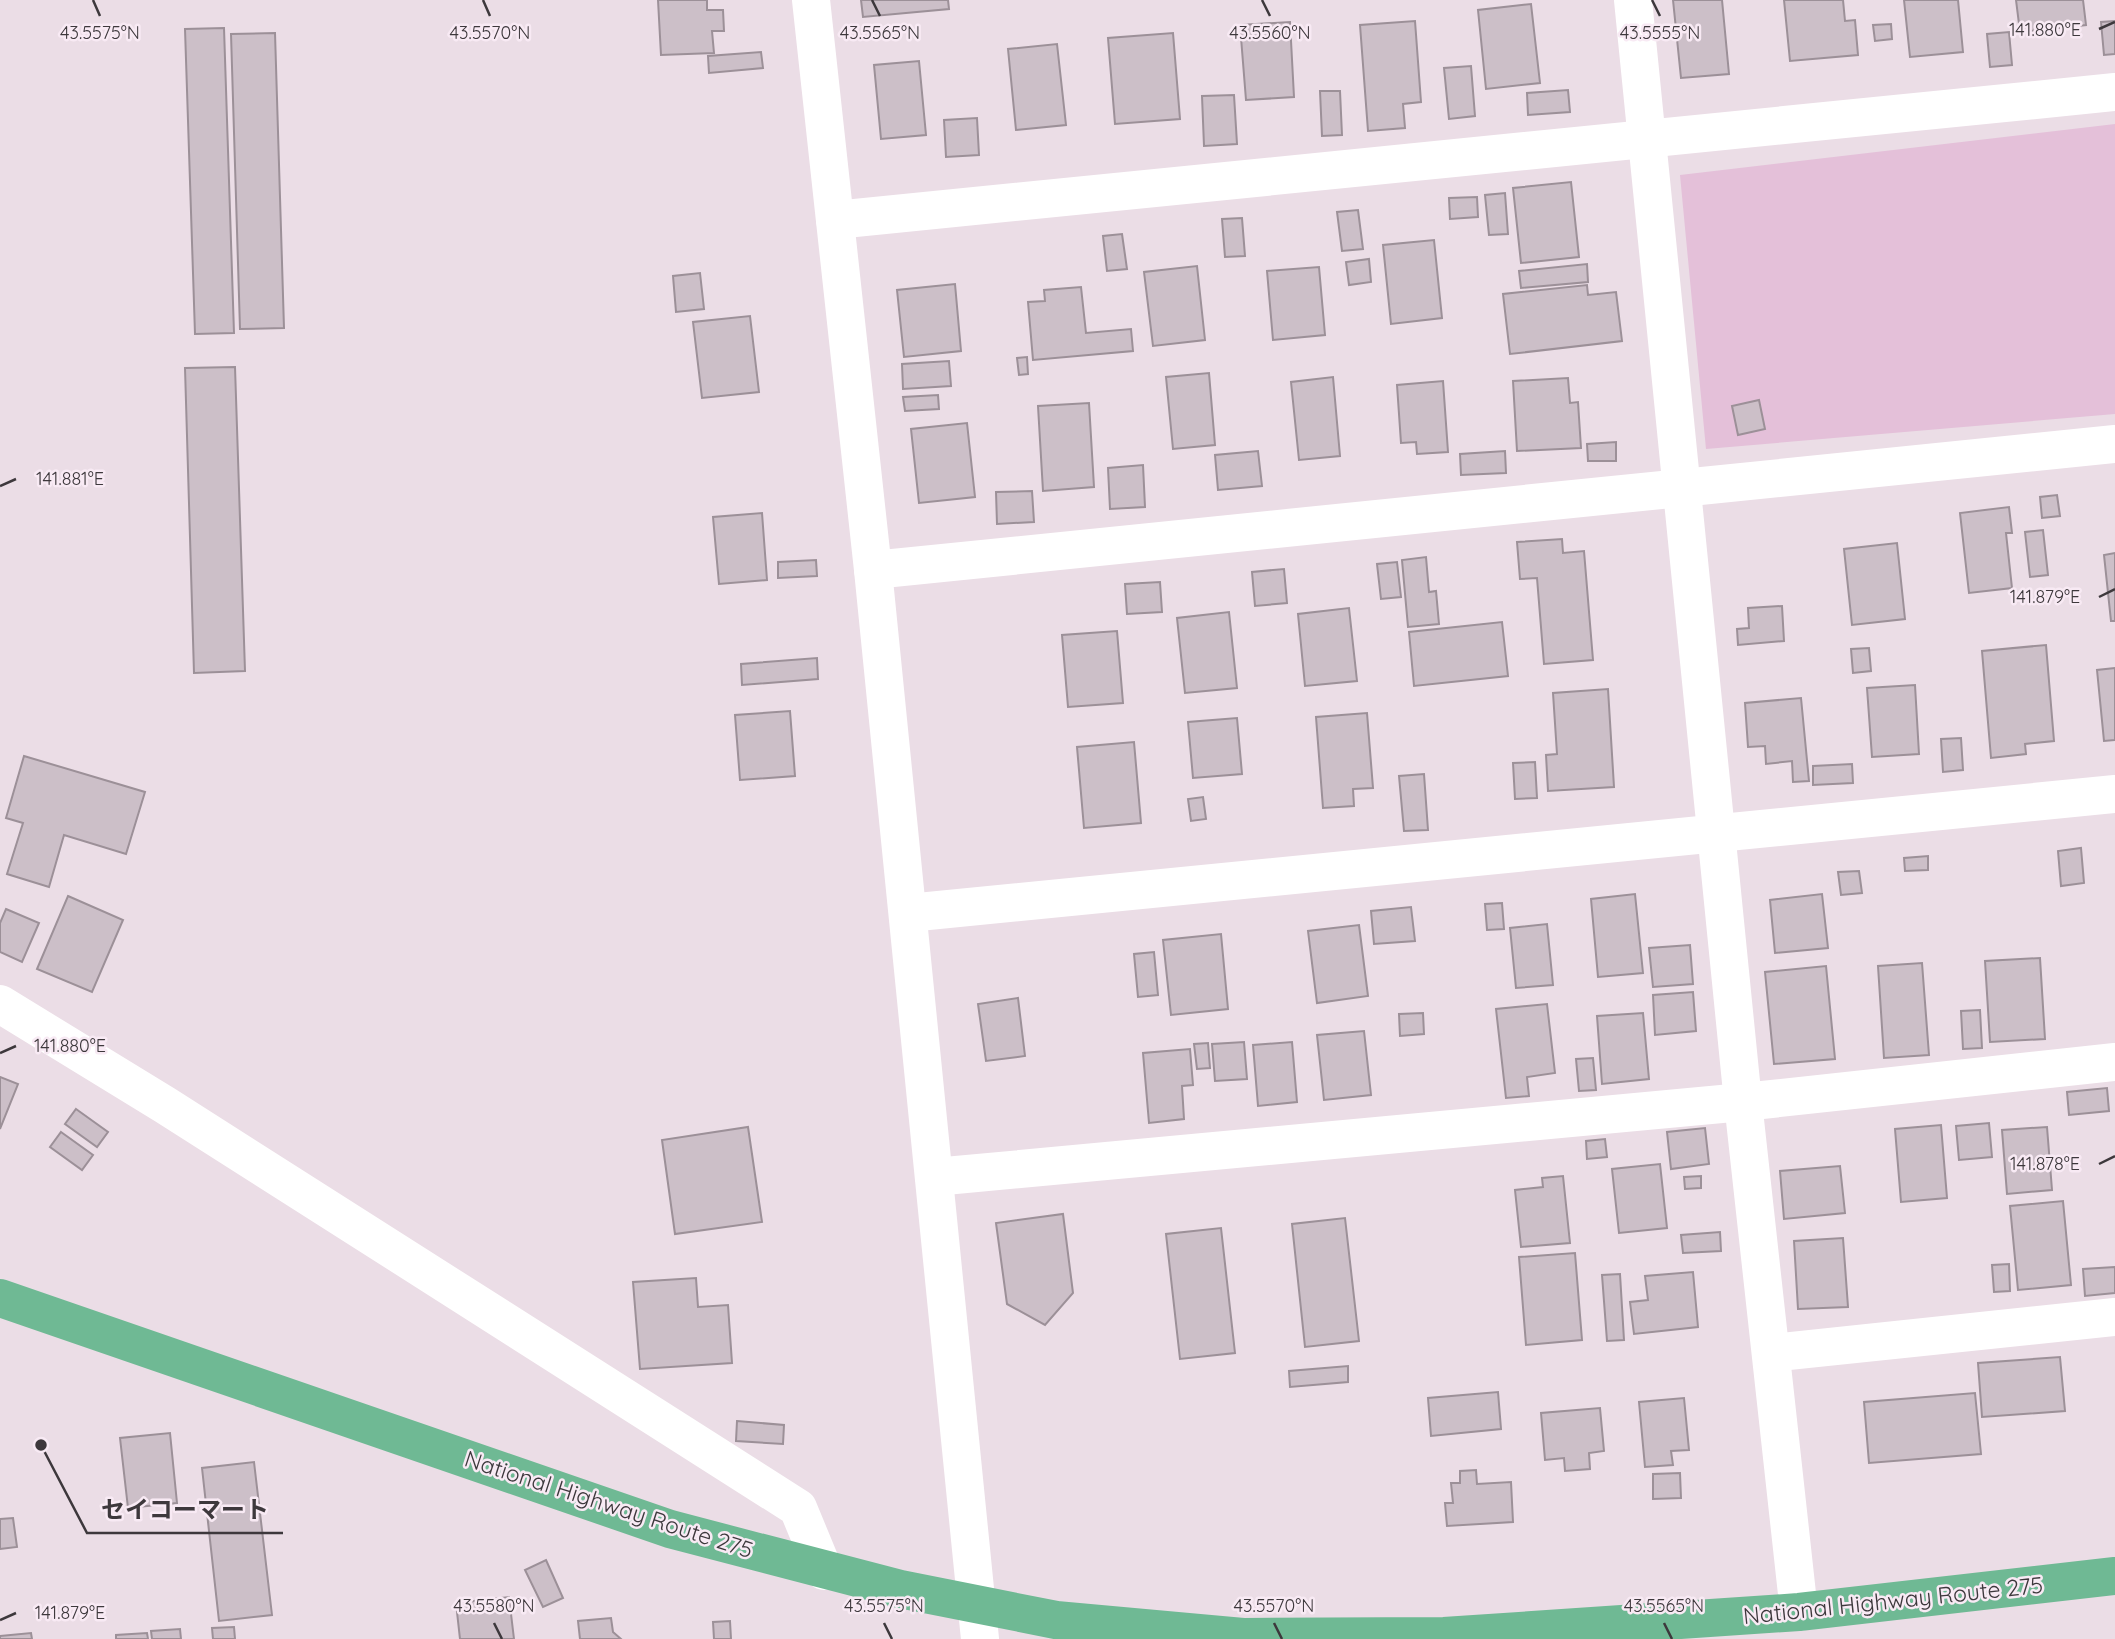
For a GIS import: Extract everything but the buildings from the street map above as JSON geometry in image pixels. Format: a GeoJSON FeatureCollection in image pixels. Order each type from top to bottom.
{"type":"FeatureCollection","features":[{"type":"Feature","properties":{"kind":"highway","name":"National Highway Route 275"},"geometry":{"type":"LineString","coordinates":[[0,1298],[670,1529],[824,1571],[978,1622],[1056,1620],[1243,1637],[1444,1636],[1799,1612],[2115,1576]]}},
{"type":"Feature","properties":{"kind":"street"},"geometry":{"type":"LineString","coordinates":[[811,0],[873,570],[978,1622]]}},
{"type":"Feature","properties":{"kind":"street"},"geometry":{"type":"LineString","coordinates":[[1633,0],[1684,488],[1743,1102],[1799,1612]]}},
{"type":"Feature","properties":{"kind":"street"},"geometry":{"type":"LineString","coordinates":[[835,220],[2115,92]]}},
{"type":"Feature","properties":{"kind":"street"},"geometry":{"type":"LineString","coordinates":[[873,570],[2115,444]]}},
{"type":"Feature","properties":{"kind":"street"},"geometry":{"type":"LineString","coordinates":[[908,913],[2115,794]]}},
{"type":"Feature","properties":{"kind":"street"},"geometry":{"type":"LineString","coordinates":[[0,1004],[165,1105],[797,1508],[824,1571]]}},
{"type":"Feature","properties":{"kind":"street"},"geometry":{"type":"LineString","coordinates":[[934,1177],[1743,1102],[2115,1062]]}},
{"type":"Feature","properties":{"kind":"street"},"geometry":{"type":"LineString","coordinates":[[1771,1353],[2115,1317]]}},
{"type":"Feature","properties":{"kind":"shaded area"},"geometry":{"type":"Polygon","coordinates":[[[2115,124],[2115,414],[1706,449],[1680,175],[2115,124]]]}},
{"type":"Feature","properties":{"kind":"place","name":"セイコーマート"},"geometry":{"type":"Point","coordinates":[41,1445]}}]}
